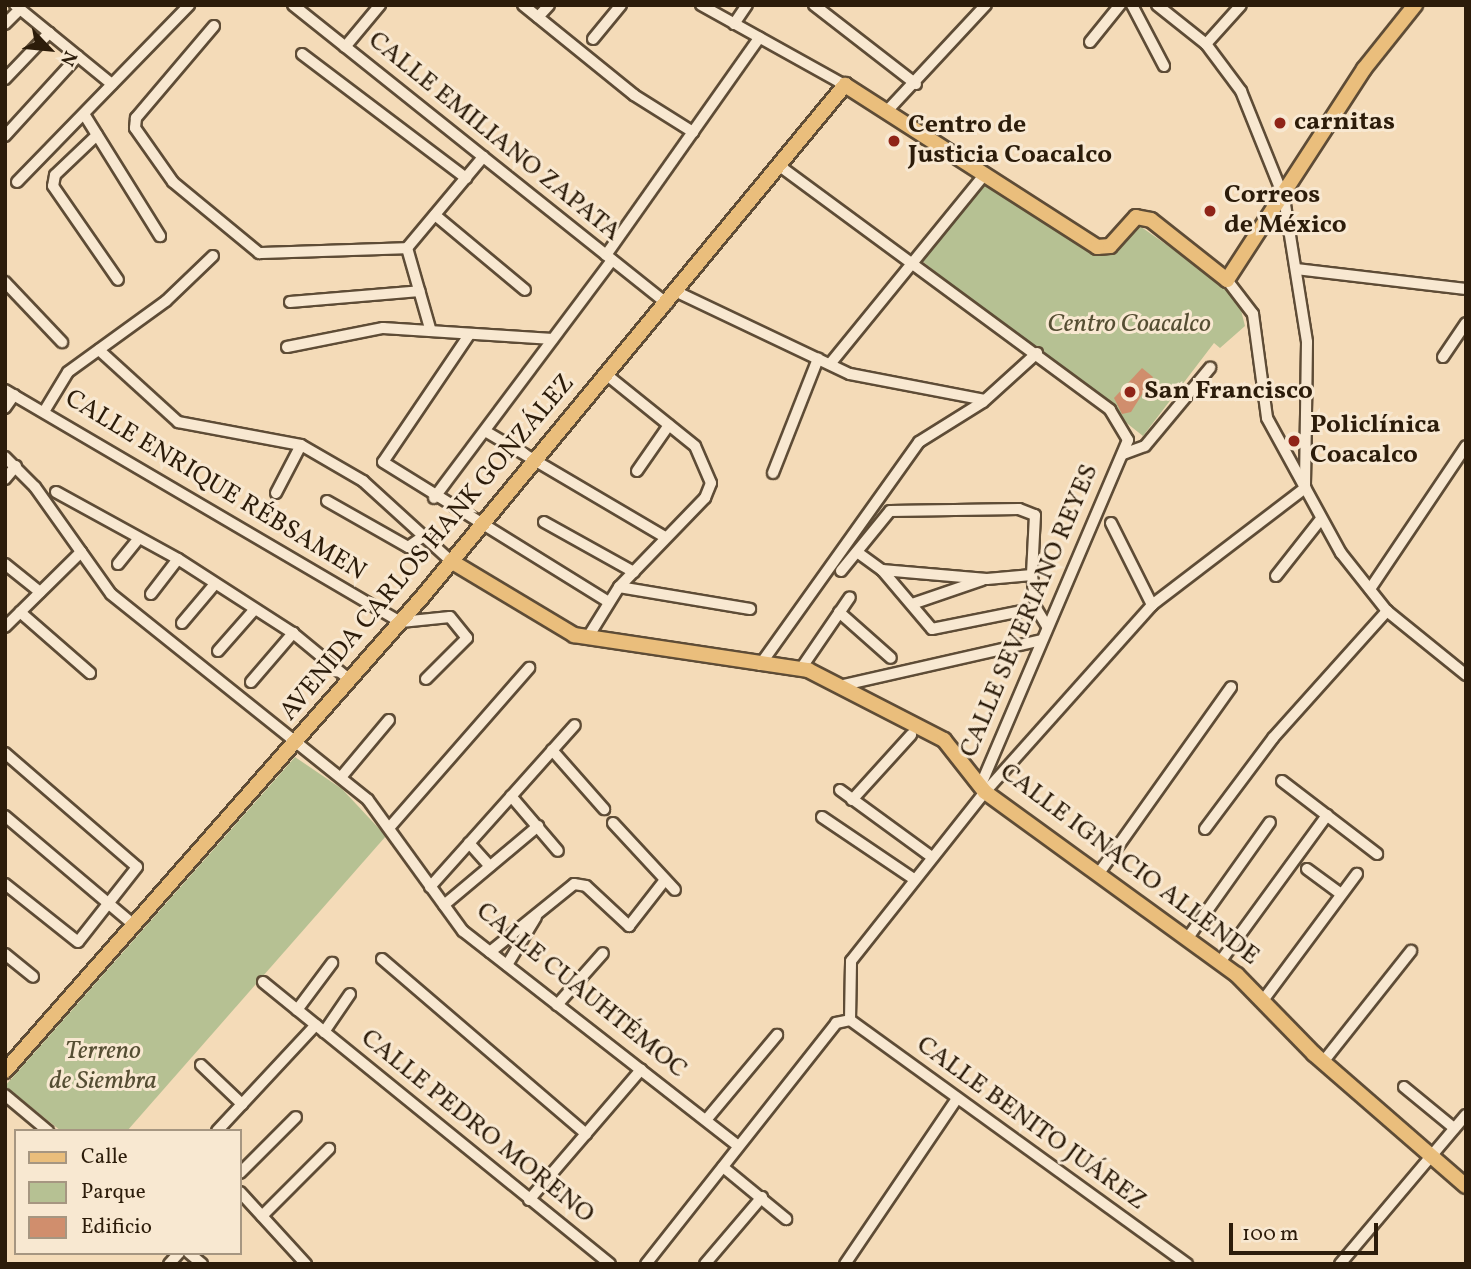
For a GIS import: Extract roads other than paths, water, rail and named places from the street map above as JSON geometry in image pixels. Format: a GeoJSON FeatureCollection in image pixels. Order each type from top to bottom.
{"type":"FeatureCollection","features":[{"type":"Feature","properties":{"kind":"main road"},"geometry":{"type":"LineString","coordinates":[[845,85],[1097,247],[1110,246],[1136,217],[1151,220],[1227,280],[1284,198],[1357,78],[1415,5]]}},
{"type":"Feature","properties":{"kind":"main road","name":"AVENIDA CARLOS HANK GONZÁLEZ"},"geometry":{"type":"LineString","coordinates":[[5,1071],[401,622],[781,167],[845,85]]}},
{"type":"Feature","properties":{"kind":"main road","name":"CALLE IGNACIO ALLENDE"},"geometry":{"type":"LineString","coordinates":[[451,561],[520,608],[588,637],[800,670],[839,686],[944,740],[983,790],[1220,962],[1264,999],[1324,1062],[1466,1186]]}},
{"type":"Feature","properties":{"kind":"street"},"geometry":{"type":"LineString","coordinates":[[17,182],[189,5]]}},
{"type":"Feature","properties":{"kind":"street","name":"CALLE EMILIANO ZAPATA"},"geometry":{"type":"LineString","coordinates":[[293,5],[667,304]]}},
{"type":"Feature","properties":{"kind":"street"},"geometry":{"type":"LineString","coordinates":[[345,47],[380,5]]}},
{"type":"Feature","properties":{"kind":"street"},"geometry":{"type":"LineString","coordinates":[[523,5],[634,95],[693,132]]}},
{"type":"Feature","properties":{"kind":"street"},"geometry":{"type":"LineString","coordinates":[[538,17],[549,5]]}},
{"type":"Feature","properties":{"kind":"street"},"geometry":{"type":"LineString","coordinates":[[593,39],[621,5]]}},
{"type":"Feature","properties":{"kind":"street"},"geometry":{"type":"LineString","coordinates":[[701,5],[845,85]]}},
{"type":"Feature","properties":{"kind":"street"},"geometry":{"type":"LineString","coordinates":[[734,24],[747,5]]}},
{"type":"Feature","properties":{"kind":"street"},"geometry":{"type":"LineString","coordinates":[[814,5],[916,84]]}},
{"type":"Feature","properties":{"kind":"street"},"geometry":{"type":"LineString","coordinates":[[887,111],[916,84],[986,5]]}},
{"type":"Feature","properties":{"kind":"street"},"geometry":{"type":"LineString","coordinates":[[1090,42],[1120,5]]}},
{"type":"Feature","properties":{"kind":"street"},"geometry":{"type":"LineString","coordinates":[[1132,5],[1164,66]]}},
{"type":"Feature","properties":{"kind":"street"},"geometry":{"type":"LineString","coordinates":[[1157,5],[1206,44],[1241,91],[1284,198],[1308,364],[1305,488]]}},
{"type":"Feature","properties":{"kind":"street"},"geometry":{"type":"LineString","coordinates":[[1206,44],[1241,5]]}},
{"type":"Feature","properties":{"kind":"street"},"geometry":{"type":"LineString","coordinates":[[5,24],[18,7],[112,84]]}},
{"type":"Feature","properties":{"kind":"street"},"geometry":{"type":"LineString","coordinates":[[214,26],[136,118],[135,128],[173,182],[258,253],[407,248],[483,158]]}},
{"type":"Feature","properties":{"kind":"street"},"geometry":{"type":"LineString","coordinates":[[5,79],[49,33]]}},
{"type":"Feature","properties":{"kind":"street"},"geometry":{"type":"LineString","coordinates":[[434,498],[553,340],[759,38]]}},
{"type":"Feature","properties":{"kind":"street"},"geometry":{"type":"LineString","coordinates":[[302,54],[466,178]]}},
{"type":"Feature","properties":{"kind":"street"},"geometry":{"type":"LineString","coordinates":[[5,136],[78,56]]}},
{"type":"Feature","properties":{"kind":"street"},"geometry":{"type":"LineString","coordinates":[[84,114],[160,236]]}},
{"type":"Feature","properties":{"kind":"street"},"geometry":{"type":"LineString","coordinates":[[97,135],[55,175],[52,186],[118,280]]}},
{"type":"Feature","properties":{"kind":"street","name":"CALLE SEVERIANO REYES"},"geometry":{"type":"LineString","coordinates":[[781,167],[1037,353],[1110,411],[1128,440],[1041,640],[983,790]]}},
{"type":"Feature","properties":{"kind":"street"},"geometry":{"type":"LineString","coordinates":[[830,364],[984,174]]}},
{"type":"Feature","properties":{"kind":"street"},"geometry":{"type":"LineString","coordinates":[[435,215],[525,290]]}},
{"type":"Feature","properties":{"kind":"street"},"geometry":{"type":"LineString","coordinates":[[407,248],[430,328]]}},
{"type":"Feature","properties":{"kind":"street"},"geometry":{"type":"LineString","coordinates":[[45,411],[68,372],[99,351],[213,256]]}},
{"type":"Feature","properties":{"kind":"street"},"geometry":{"type":"LineString","coordinates":[[1296,269],[1466,289]]}},
{"type":"Feature","properties":{"kind":"street"},"geometry":{"type":"LineString","coordinates":[[1227,280],[1253,314],[1267,418],[1321,519],[1387,611],[1466,674]]}},
{"type":"Feature","properties":{"kind":"street"},"geometry":{"type":"LineString","coordinates":[[5,282],[62,342]]}},
{"type":"Feature","properties":{"kind":"street"},"geometry":{"type":"LineString","coordinates":[[290,302],[421,291]]}},
{"type":"Feature","properties":{"kind":"street"},"geometry":{"type":"LineString","coordinates":[[677,292],[830,364],[985,400]]}},
{"type":"Feature","properties":{"kind":"street"},"geometry":{"type":"LineString","coordinates":[[1443,357],[1466,323]]}},
{"type":"Feature","properties":{"kind":"street"},"geometry":{"type":"LineString","coordinates":[[287,347],[383,328],[430,328],[469,335],[553,340]]}},
{"type":"Feature","properties":{"kind":"street"},"geometry":{"type":"LineString","coordinates":[[469,335],[383,462],[434,498],[609,602]]}},
{"type":"Feature","properties":{"kind":"street","name":"CALLE ENRIQUE RÉBSAMEN"},"geometry":{"type":"LineString","coordinates":[[99,351],[178,422],[301,445],[363,481],[451,561]]}},
{"type":"Feature","properties":{"kind":"street"},"geometry":{"type":"LineString","coordinates":[[760,665],[919,442],[985,400],[1037,353]]}},
{"type":"Feature","properties":{"kind":"street"},"geometry":{"type":"LineString","coordinates":[[774,473],[818,359]]}},
{"type":"Feature","properties":{"kind":"street","name":"CALLE SEVERIANO REYES"},"geometry":{"type":"LineString","coordinates":[[1123,454],[1145,446],[1210,368]]}},
{"type":"Feature","properties":{"kind":"street"},"geometry":{"type":"LineString","coordinates":[[588,637],[620,587],[705,498],[711,483],[695,446],[607,375]]}},
{"type":"Feature","properties":{"kind":"street"},"geometry":{"type":"LineString","coordinates":[[5,408],[10,393]]}},
{"type":"Feature","properties":{"kind":"street","name":"CALLE ENRIQUE RÉBSAMEN"},"geometry":{"type":"LineString","coordinates":[[10,393],[45,411],[401,622]]}},
{"type":"Feature","properties":{"kind":"street"},"geometry":{"type":"LineString","coordinates":[[636,471],[669,425]]}},
{"type":"Feature","properties":{"kind":"street"},"geometry":{"type":"LineString","coordinates":[[485,431],[666,537]]}},
{"type":"Feature","properties":{"kind":"street"},"geometry":{"type":"LineString","coordinates":[[276,493],[301,445]]}},
{"type":"Feature","properties":{"kind":"street"},"geometry":{"type":"LineString","coordinates":[[1370,589],[1466,446]]}},
{"type":"Feature","properties":{"kind":"street","name":"CALLE CUAUHTÉMOC"},"geometry":{"type":"LineString","coordinates":[[5,457],[16,466],[111,594],[342,776],[389,828],[444,905],[491,952],[736,1144]]}},
{"type":"Feature","properties":{"kind":"street"},"geometry":{"type":"LineString","coordinates":[[5,479],[16,466]]}},
{"type":"Feature","properties":{"kind":"street"},"geometry":{"type":"LineString","coordinates":[[646,1264],[723,1167],[736,1144],[836,1023],[850,1020],[851,961],[983,790],[1152,605],[1305,488]]}},
{"type":"Feature","properties":{"kind":"street"},"geometry":{"type":"LineString","coordinates":[[56,492],[178,559],[293,633],[350,680]]}},
{"type":"Feature","properties":{"kind":"street"},"geometry":{"type":"LineString","coordinates":[[327,501],[408,547],[424,536]]}},
{"type":"Feature","properties":{"kind":"street"},"geometry":{"type":"LineString","coordinates":[[841,571],[890,511],[900,508],[1019,509],[1035,515],[1032,575],[1037,608],[1047,626]]}},
{"type":"Feature","properties":{"kind":"street"},"geometry":{"type":"LineString","coordinates":[[1276,576],[1321,519]]}},
{"type":"Feature","properties":{"kind":"street"},"geometry":{"type":"LineString","coordinates":[[544,522],[634,572]]}},
{"type":"Feature","properties":{"kind":"street"},"geometry":{"type":"LineString","coordinates":[[1111,523],[1152,605]]}},
{"type":"Feature","properties":{"kind":"street"},"geometry":{"type":"LineString","coordinates":[[118,564],[139,538]]}},
{"type":"Feature","properties":{"kind":"street"},"geometry":{"type":"LineString","coordinates":[[5,627],[81,552]]}},
{"type":"Feature","properties":{"kind":"street"},"geometry":{"type":"LineString","coordinates":[[858,552],[882,570],[915,603],[932,629],[943,631],[1037,608]]}},
{"type":"Feature","properties":{"kind":"street"},"geometry":{"type":"LineString","coordinates":[[151,594],[178,559]]}},
{"type":"Feature","properties":{"kind":"street"},"geometry":{"type":"LineString","coordinates":[[5,565],[40,592]]}},
{"type":"Feature","properties":{"kind":"street"},"geometry":{"type":"LineString","coordinates":[[882,570],[987,579],[1032,575]]}},
{"type":"Feature","properties":{"kind":"street"},"geometry":{"type":"LineString","coordinates":[[915,603],[987,579]]}},
{"type":"Feature","properties":{"kind":"street"},"geometry":{"type":"LineString","coordinates":[[182,623],[215,583]]}},
{"type":"Feature","properties":{"kind":"street"},"geometry":{"type":"LineString","coordinates":[[620,587],[750,609]]}},
{"type":"Feature","properties":{"kind":"street"},"geometry":{"type":"LineString","coordinates":[[800,670],[850,597]]}},
{"type":"Feature","properties":{"kind":"street"},"geometry":{"type":"LineString","coordinates":[[218,651],[254,610]]}},
{"type":"Feature","properties":{"kind":"street"},"geometry":{"type":"LineString","coordinates":[[839,611],[891,658]]}},
{"type":"Feature","properties":{"kind":"street"},"geometry":{"type":"LineString","coordinates":[[1205,829],[1273,738],[1387,611]]}},
{"type":"Feature","properties":{"kind":"street"},"geometry":{"type":"LineString","coordinates":[[20,612],[90,673]]}},
{"type":"Feature","properties":{"kind":"street"},"geometry":{"type":"LineString","coordinates":[[401,622],[450,617],[469,632],[426,679]]}},
{"type":"Feature","properties":{"kind":"street"},"geometry":{"type":"LineString","coordinates":[[251,682],[293,633]]}},
{"type":"Feature","properties":{"kind":"street"},"geometry":{"type":"LineString","coordinates":[[839,686],[1041,640]]}},
{"type":"Feature","properties":{"kind":"street"},"geometry":{"type":"LineString","coordinates":[[389,828],[530,668]]}},
{"type":"Feature","properties":{"kind":"street"},"geometry":{"type":"LineString","coordinates":[[1099,873],[1231,687]]}},
{"type":"Feature","properties":{"kind":"street"},"geometry":{"type":"LineString","coordinates":[[342,776],[389,720]]}},
{"type":"Feature","properties":{"kind":"street"},"geometry":{"type":"LineString","coordinates":[[430,887],[575,725]]}},
{"type":"Feature","properties":{"kind":"street"},"geometry":{"type":"LineString","coordinates":[[852,800],[911,735]]}},
{"type":"Feature","properties":{"kind":"street"},"geometry":{"type":"LineString","coordinates":[[552,750],[604,809]]}},
{"type":"Feature","properties":{"kind":"street"},"geometry":{"type":"LineString","coordinates":[[5,752],[138,867],[78,942],[5,884]]}},
{"type":"Feature","properties":{"kind":"street"},"geometry":{"type":"LineString","coordinates":[[1282,781],[1377,854]]}},
{"type":"Feature","properties":{"kind":"street"},"geometry":{"type":"LineString","coordinates":[[840,790],[932,857]]}},
{"type":"Feature","properties":{"kind":"street"},"geometry":{"type":"LineString","coordinates":[[511,796],[558,851]]}},
{"type":"Feature","properties":{"kind":"street"},"geometry":{"type":"LineString","coordinates":[[1220,962],[1327,815]]}},
{"type":"Feature","properties":{"kind":"street"},"geometry":{"type":"LineString","coordinates":[[5,816],[134,925]]}},
{"type":"Feature","properties":{"kind":"street"},"geometry":{"type":"LineString","coordinates":[[822,817],[914,879]]}},
{"type":"Feature","properties":{"kind":"street"},"geometry":{"type":"LineString","coordinates":[[1187,939],[1270,822]]}},
{"type":"Feature","properties":{"kind":"street"},"geometry":{"type":"LineString","coordinates":[[613,823],[675,890]]}},
{"type":"Feature","properties":{"kind":"street"},"geometry":{"type":"LineString","coordinates":[[444,905],[538,827]]}},
{"type":"Feature","properties":{"kind":"street"},"geometry":{"type":"LineString","coordinates":[[469,843],[490,866]]}},
{"type":"Feature","properties":{"kind":"street"},"geometry":{"type":"LineString","coordinates":[[1307,869],[1341,894]]}},
{"type":"Feature","properties":{"kind":"street"},"geometry":{"type":"LineString","coordinates":[[1264,999],[1357,874]]}},
{"type":"Feature","properties":{"kind":"street"},"geometry":{"type":"LineString","coordinates":[[491,952],[581,883],[629,926],[665,880]]}},
{"type":"Feature","properties":{"kind":"street"},"geometry":{"type":"LineString","coordinates":[[507,965],[537,915]]}},
{"type":"Feature","properties":{"kind":"street"},"geometry":{"type":"LineString","coordinates":[[1324,1062],[1411,951]]}},
{"type":"Feature","properties":{"kind":"street"},"geometry":{"type":"LineString","coordinates":[[556,1004],[603,953]]}},
{"type":"Feature","properties":{"kind":"street"},"geometry":{"type":"LineString","coordinates":[[5,954],[33,977]]}},
{"type":"Feature","properties":{"kind":"street"},"geometry":{"type":"LineString","coordinates":[[382,959],[586,1134]]}},
{"type":"Feature","properties":{"kind":"street"},"geometry":{"type":"LineString","coordinates":[[297,1010],[332,963]]}},
{"type":"Feature","properties":{"kind":"street","name":"CALLE PEDRO MORENO"},"geometry":{"type":"LineString","coordinates":[[263,982],[608,1263]]}},
{"type":"Feature","properties":{"kind":"street"},"geometry":{"type":"LineString","coordinates":[[219,1129],[320,1029],[350,994]]}},
{"type":"Feature","properties":{"kind":"street","name":"CALLE BENITO JUÁREZ"},"geometry":{"type":"LineString","coordinates":[[850,1020],[956,1100],[1187,1264]]}},
{"type":"Feature","properties":{"kind":"street"},"geometry":{"type":"LineString","coordinates":[[706,1120],[777,1035]]}},
{"type":"Feature","properties":{"kind":"street"},"geometry":{"type":"LineString","coordinates":[[201,1065],[242,1104]]}},
{"type":"Feature","properties":{"kind":"street"},"geometry":{"type":"LineString","coordinates":[[529,1200],[641,1070]]}},
{"type":"Feature","properties":{"kind":"street"},"geometry":{"type":"LineString","coordinates":[[1404,1087],[1454,1128]]}},
{"type":"Feature","properties":{"kind":"street"},"geometry":{"type":"LineString","coordinates":[[5,1095],[46,1129]]}},
{"type":"Feature","properties":{"kind":"street"},"geometry":{"type":"LineString","coordinates":[[845,1264],[956,1100]]}},
{"type":"Feature","properties":{"kind":"street"},"geometry":{"type":"LineString","coordinates":[[1340,1264],[1466,1115]]}},
{"type":"Feature","properties":{"kind":"street"},"geometry":{"type":"LineString","coordinates":[[242,1171],[296,1117]]}},
{"type":"Feature","properties":{"kind":"street"},"geometry":{"type":"LineString","coordinates":[[262,1216],[330,1149]]}},
{"type":"Feature","properties":{"kind":"street"},"geometry":{"type":"LineString","coordinates":[[723,1167],[786,1219]]}},
{"type":"Feature","properties":{"kind":"street"},"geometry":{"type":"LineString","coordinates":[[242,1194],[306,1264]]}},
{"type":"Feature","properties":{"kind":"street"},"geometry":{"type":"LineString","coordinates":[[705,1264],[762,1197]]}},
{"type":"Feature","properties":{"kind":"place","name":"carnitas"},"geometry":{"type":"Point","coordinates":[1280,123]}},
{"type":"Feature","properties":{"kind":"place","name":"Centro de Justicia Coacalco"},"geometry":{"type":"Point","coordinates":[894,141]}},
{"type":"Feature","properties":{"kind":"place","name":"Correos de México"},"geometry":{"type":"Point","coordinates":[1210,211]}},
{"type":"Feature","properties":{"kind":"place","name":"San Francisco"},"geometry":{"type":"Point","coordinates":[1130,392]}},
{"type":"Feature","properties":{"kind":"place","name":"Policlínica Coacalco"},"geometry":{"type":"Point","coordinates":[1294,441]}},
{"type":"Feature","properties":{"kind":"park label","name":"Centro Coacalco"},"geometry":{"type":"Point","coordinates":[1129,325]}},
{"type":"Feature","properties":{"kind":"park label","name":"Terreno de Siembra"},"geometry":{"type":"Point","coordinates":[103,1067]}}]}
